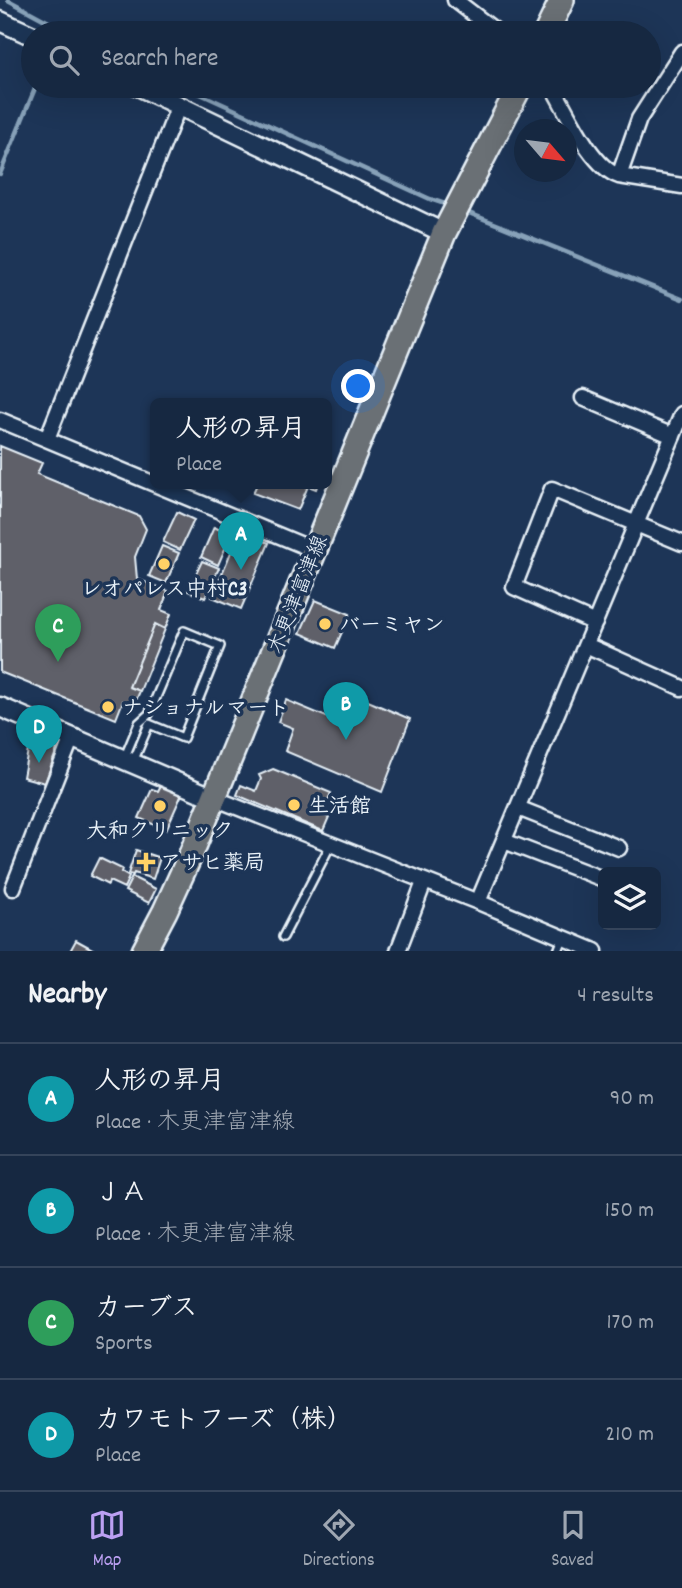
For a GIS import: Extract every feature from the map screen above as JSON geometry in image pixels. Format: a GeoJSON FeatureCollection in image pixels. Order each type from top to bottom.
{"type":"FeatureCollection","features":[{"type":"Feature","properties":{"kind":"main road"},"geometry":{"type":"LineString","coordinates":[[552,21],[562,0]]}},
{"type":"Feature","properties":{"kind":"main road","name":"木更津富津線"},"geometry":{"type":"LineString","coordinates":[[144,951],[178,883],[214,798],[444,233],[514,98]]}},
{"type":"Feature","properties":{"kind":"street"},"geometry":{"type":"LineString","coordinates":[[455,0],[482,21]]}},
{"type":"Feature","properties":{"kind":"street"},"geometry":{"type":"LineString","coordinates":[[0,21],[21,31]]}},
{"type":"Feature","properties":{"kind":"street"},"geometry":{"type":"LineString","coordinates":[[661,85],[682,52]]}},
{"type":"Feature","properties":{"kind":"street"},"geometry":{"type":"LineString","coordinates":[[164,98],[444,233]]}},
{"type":"Feature","properties":{"kind":"street"},"geometry":{"type":"LineString","coordinates":[[559,98],[594,157],[610,173],[682,186]]}},
{"type":"Feature","properties":{"kind":"street"},"geometry":{"type":"LineString","coordinates":[[619,176],[639,119],[652,98]]}},
{"type":"Feature","properties":{"kind":"street"},"geometry":{"type":"LineString","coordinates":[[47,439],[179,105]]}},
{"type":"Feature","properties":{"kind":"street"},"geometry":{"type":"LineString","coordinates":[[583,398],[673,436]]}},
{"type":"Feature","properties":{"kind":"street"},"geometry":{"type":"LineString","coordinates":[[478,902],[682,414]]}},
{"type":"Feature","properties":{"kind":"street"},"geometry":{"type":"LineString","coordinates":[[0,419],[150,482]]}},
{"type":"Feature","properties":{"kind":"street"},"geometry":{"type":"LineString","coordinates":[[167,489],[314,550]]}},
{"type":"Feature","properties":{"kind":"street"},"geometry":{"type":"LineString","coordinates":[[595,623],[513,587],[552,489],[682,543]]}},
{"type":"Feature","properties":{"kind":"street"},"geometry":{"type":"LineString","coordinates":[[586,645],[682,688]]}},
{"type":"Feature","properties":{"kind":"street"},"geometry":{"type":"LineString","coordinates":[[0,707],[214,798],[478,902],[561,944],[595,951]]}},
{"type":"Feature","properties":{"kind":"street"},"geometry":{"type":"LineString","coordinates":[[13,888],[72,737]]}},
{"type":"Feature","properties":{"kind":"street"},"geometry":{"type":"LineString","coordinates":[[518,808],[620,848]]}},
{"type":"Feature","properties":{"kind":"street"},"geometry":{"type":"LineString","coordinates":[[504,841],[598,877]]}},
{"type":"Feature","properties":{"kind":"street"},"geometry":{"type":"LineString","coordinates":[[398,951],[424,882]]}},
{"type":"Feature","properties":{"kind":"lane"},"geometry":{"type":"LineString","coordinates":[[184,631],[220,646],[183,738],[149,724],[128,761],[139,723],[149,714],[184,631]]}},
{"type":"Feature","properties":{"kind":"lane"},"geometry":{"type":"LineString","coordinates":[[283,937],[331,844]]}},
{"type":"Feature","properties":{"kind":"building"},"geometry":{"type":"Polygon","coordinates":[[[0,446],[42,463],[37,474],[139,516],[146,529],[135,557],[137,579],[168,591],[161,610],[171,614],[165,629],[155,624],[129,687],[140,691],[134,705],[123,701],[116,719],[0,672],[0,446]]]}},
{"type":"Feature","properties":{"kind":"building"},"geometry":{"type":"Polygon","coordinates":[[[255,489],[307,489],[298,510],[253,493],[255,489]]]}},
{"type":"Feature","properties":{"kind":"building"},"geometry":{"type":"Polygon","coordinates":[[[177,512],[194,520],[180,550],[163,542],[177,512]]]}},
{"type":"Feature","properties":{"kind":"building"},"geometry":{"type":"Polygon","coordinates":[[[214,527],[231,535],[218,565],[201,557],[214,527]]]}},
{"type":"Feature","properties":{"kind":"building"},"geometry":{"type":"Polygon","coordinates":[[[240,531],[269,543],[241,609],[212,597],[240,531]]]}},
{"type":"Feature","properties":{"kind":"building","name":"レオパレス中村C3"},"geometry":{"type":"Polygon","coordinates":[[[162,546],[179,553],[166,583],[149,576],[162,546]]]}},
{"type":"Feature","properties":{"kind":"building"},"geometry":{"type":"Polygon","coordinates":[[[202,561],[219,568],[205,598],[188,591],[202,561]]]}},
{"type":"Feature","properties":{"kind":"building","name":"バーミヤン"},"geometry":{"type":"Polygon","coordinates":[[[315,600],[350,614],[335,648],[300,633],[315,600]]]}},
{"type":"Feature","properties":{"kind":"building"},"geometry":{"type":"Polygon","coordinates":[[[155,624],[165,629],[140,691],[129,687],[155,624]]]}},
{"type":"Feature","properties":{"kind":"building"},"geometry":{"type":"Polygon","coordinates":[[[347,692],[410,719],[382,792],[285,751],[293,728],[278,722],[286,700],[336,721],[347,692]]]}},
{"type":"Feature","properties":{"kind":"building"},"geometry":{"type":"Polygon","coordinates":[[[30,739],[57,749],[45,783],[23,777],[30,739]]]}},
{"type":"Feature","properties":{"kind":"building","name":"生活館"},"geometry":{"type":"Polygon","coordinates":[[[273,769],[331,793],[322,815],[329,817],[323,831],[237,795],[241,785],[256,791],[261,779],[259,775],[273,769]]]}},
{"type":"Feature","properties":{"kind":"building","name":"大和クリニック"},"geometry":{"type":"Polygon","coordinates":[[[161,785],[182,794],[166,830],[139,818],[152,789],[158,791],[161,785]]]}},
{"type":"Feature","properties":{"kind":"building"},"geometry":{"type":"Polygon","coordinates":[[[136,850],[160,858],[153,879],[134,873],[128,874],[136,850]]]}},
{"type":"Feature","properties":{"kind":"building"},"geometry":{"type":"Polygon","coordinates":[[[99,858],[122,869],[121,872],[129,877],[124,888],[109,881],[108,885],[90,876],[99,858]]]}},
{"type":"Feature","properties":{"kind":"building"},"geometry":{"type":"Polygon","coordinates":[[[132,877],[156,889],[149,903],[125,891],[132,877]]]}},
{"type":"Feature","properties":{"kind":"building"},"geometry":{"type":"Polygon","coordinates":[[[76,940],[96,951],[70,951],[76,940]]]}},
{"type":"Feature","properties":{"kind":"waterway"},"geometry":{"type":"LineString","coordinates":[[8,0],[47,21]]}},
{"type":"Feature","properties":{"kind":"waterway"},"geometry":{"type":"LineString","coordinates":[[0,174],[31,98]]}},
{"type":"Feature","properties":{"kind":"waterway"},"geometry":{"type":"LineString","coordinates":[[209,98],[445,204]]}},
{"type":"Feature","properties":{"kind":"waterway"},"geometry":{"type":"LineString","coordinates":[[464,211],[682,299]]}},
{"type":"Feature","properties":{"kind":"place","name":"レオパレス中村C3"},"geometry":{"type":"Point","coordinates":[164,564]}},
{"type":"Feature","properties":{"kind":"place","name":"人形の昇月"},"geometry":{"type":"Point","coordinates":[241,570]}},
{"type":"Feature","properties":{"kind":"place","name":"バーミヤン"},"geometry":{"type":"Point","coordinates":[325,624]}},
{"type":"Feature","properties":{"kind":"place","name":"カーブス"},"geometry":{"type":"Point","coordinates":[58,662]}},
{"type":"Feature","properties":{"kind":"place","name":"ナショナルマート"},"geometry":{"type":"Point","coordinates":[108,707]}},
{"type":"Feature","properties":{"kind":"place","name":"ＪＡ"},"geometry":{"type":"Point","coordinates":[346,740]}},
{"type":"Feature","properties":{"kind":"place","name":"カワモトフーズ（株）"},"geometry":{"type":"Point","coordinates":[39,763]}},
{"type":"Feature","properties":{"kind":"place","name":"生活館"},"geometry":{"type":"Point","coordinates":[294,805]}},
{"type":"Feature","properties":{"kind":"place","name":"大和クリニック"},"geometry":{"type":"Point","coordinates":[160,806]}},
{"type":"Feature","properties":{"kind":"place","name":"アサヒ薬局"},"geometry":{"type":"Point","coordinates":[146,862]}}]}
